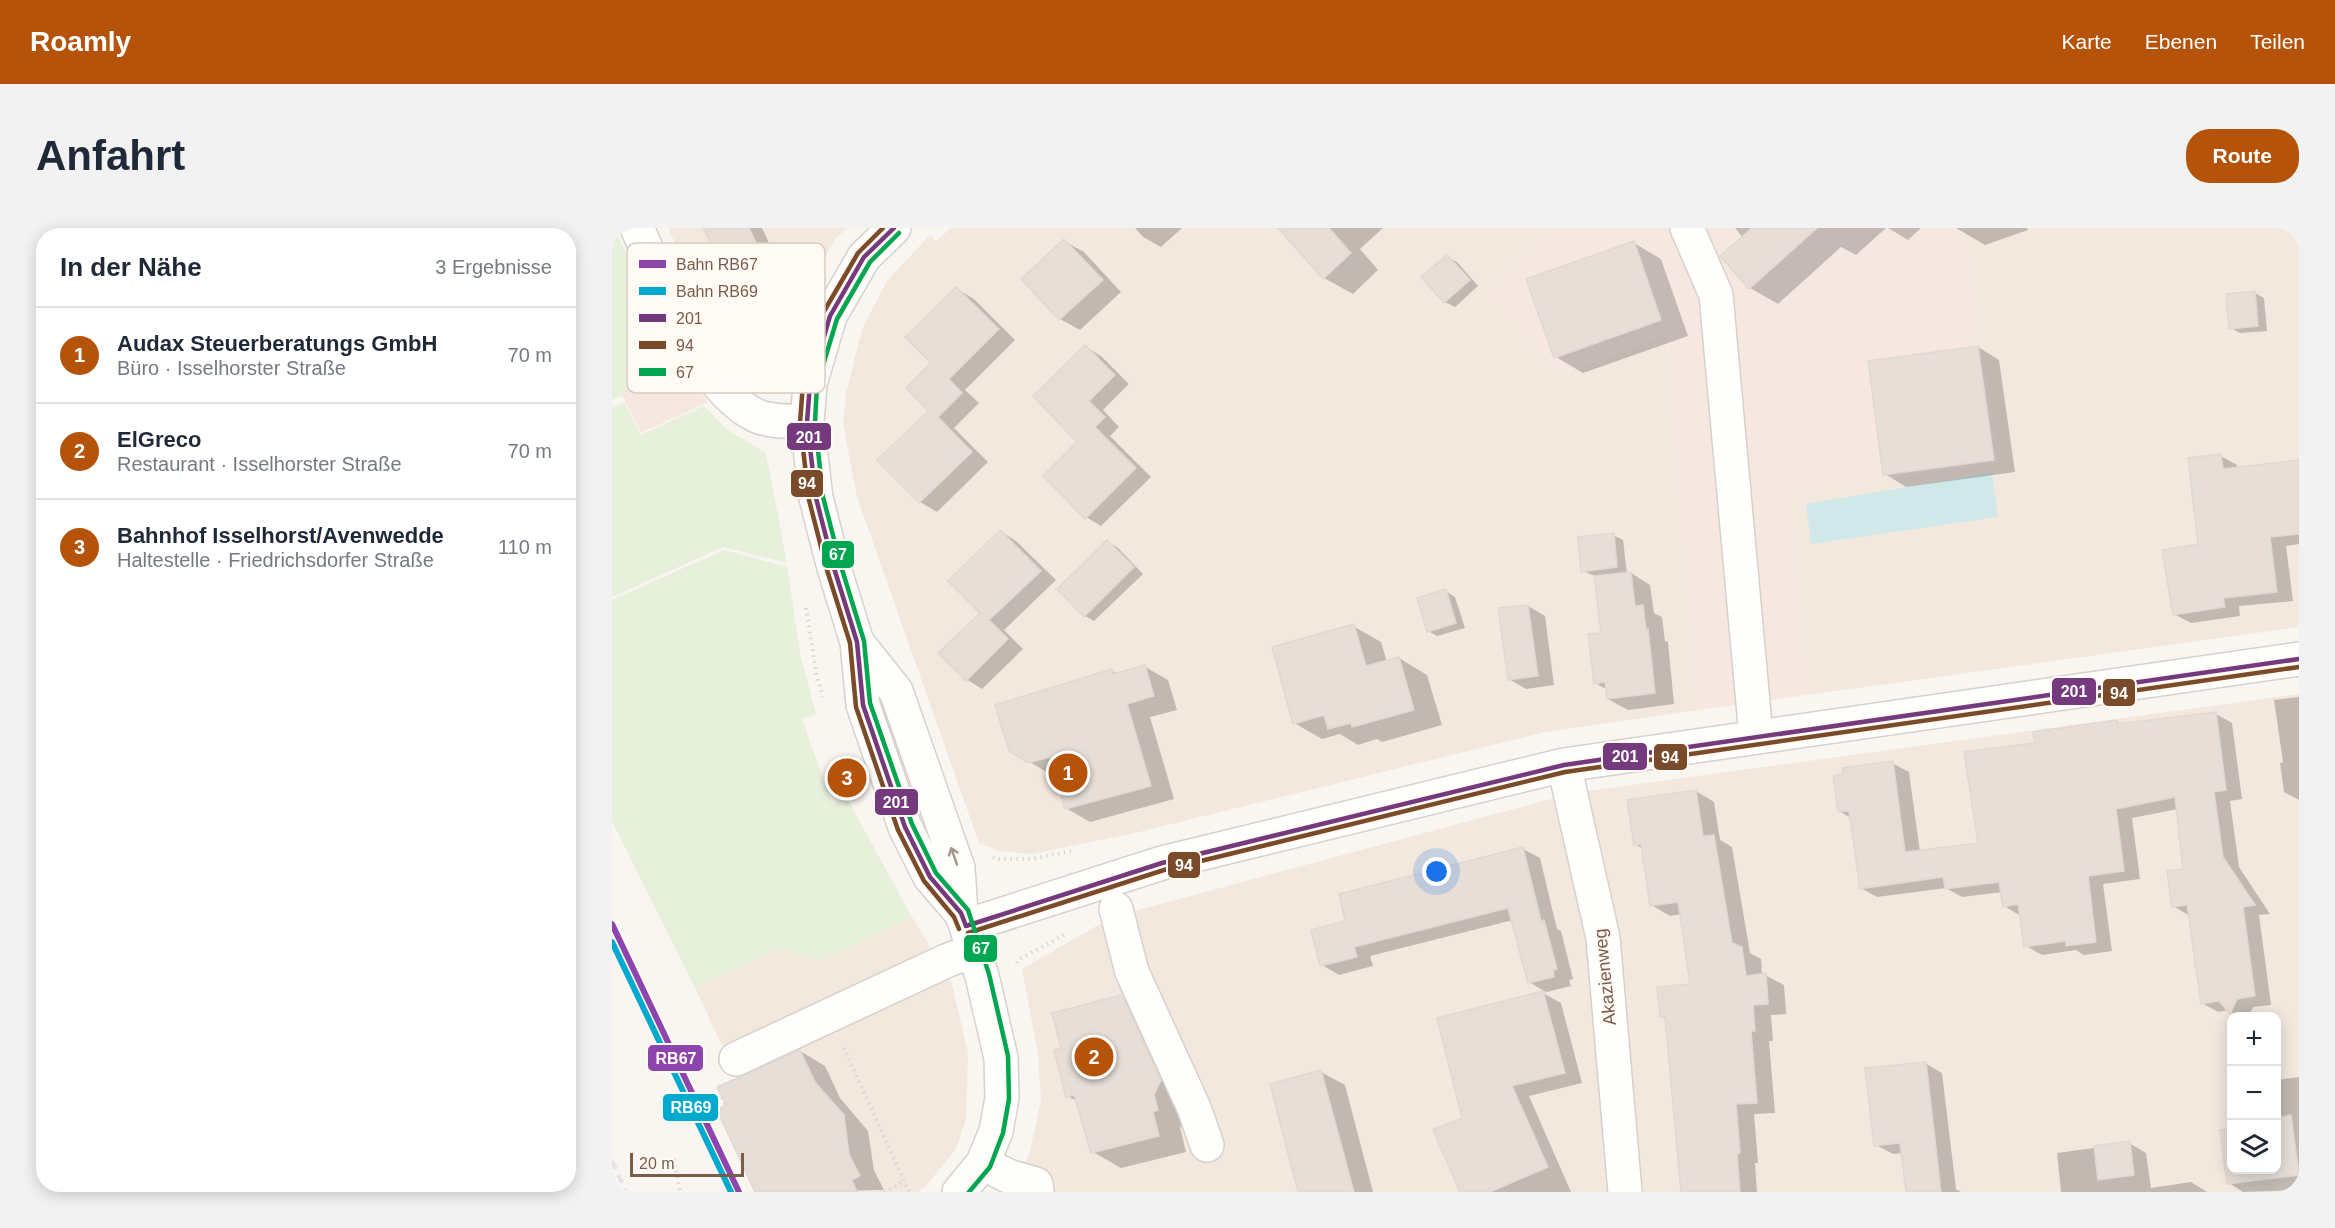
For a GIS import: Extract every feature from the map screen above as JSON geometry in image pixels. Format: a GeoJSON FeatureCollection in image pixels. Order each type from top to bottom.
{"type":"FeatureCollection","features":[{"type":"Feature","properties":{"kind":"street"},"geometry":{"type":"LineString","coordinates":[[637,228],[644,243]]}},
{"type":"Feature","properties":{"kind":"street"},"geometry":{"type":"LineString","coordinates":[[825,333],[830,316],[864,257],[894,228]]}},
{"type":"Feature","properties":{"kind":"street"},"geometry":{"type":"LineString","coordinates":[[1687,228],[1716,295],[1756,736]]}},
{"type":"Feature","properties":{"kind":"street"},"geometry":{"type":"LineString","coordinates":[[727,393],[737,405],[759,417],[807,422]]}},
{"type":"Feature","properties":{"kind":"street"},"geometry":{"type":"LineString","coordinates":[[809,393],[807,422],[816,498],[834,568],[857,642],[863,705],[905,827],[930,877],[967,930],[1001,1058],[1002,1098],[996,1131],[983,1163],[959,1192]]}},
{"type":"Feature","properties":{"kind":"street"},"geometry":{"type":"LineString","coordinates":[[736,1059],[946,961],[967,930],[1162,863],[1564,765],[2299,658]]}},
{"type":"Feature","properties":{"kind":"street","name":"Akazienweg"},"geometry":{"type":"LineString","coordinates":[[1564,765],[1603,938],[1625,1192]]}},
{"type":"Feature","properties":{"kind":"street"},"geometry":{"type":"LineString","coordinates":[[1116,909],[1132,972],[1194,1108],[1207,1145]]}},
{"type":"Feature","properties":{"kind":"street"},"geometry":{"type":"LineString","coordinates":[[983,1163],[1008,1176],[1036,1184],[1037,1192]]}},
{"type":"Feature","properties":{"kind":"path"},"geometry":{"type":"LineString","coordinates":[[1015,968],[1018,960],[1068,933]]}},
{"type":"Feature","properties":{"kind":"path"},"geometry":{"type":"LineString","coordinates":[[830,1014],[909,1192]]}},
{"type":"Feature","properties":{"kind":"path"},"geometry":{"type":"LineString","coordinates":[[722,1097],[726,1106]]}},
{"type":"Feature","properties":{"kind":"path"},"geometry":{"type":"LineString","coordinates":[[674,1159],[680,1192]]}},
{"type":"Feature","properties":{"kind":"path"},"geometry":{"type":"LineString","coordinates":[[884,1192],[903,1182]]}},
{"type":"Feature","properties":{"kind":"shaded area"},"geometry":{"type":"Polygon","coordinates":[[[668,228],[847,228],[835,239],[825,257],[825,243],[675,243],[668,228]]]}},
{"type":"Feature","properties":{"kind":"shaded area"},"geometry":{"type":"Polygon","coordinates":[[[951,228],[1557,228],[1543,236],[1488,291],[1562,374],[1666,335],[1698,710],[1545,732],[1131,834],[1031,854],[999,851],[979,843],[857,497],[843,424],[846,394],[862,329],[887,281],[930,235],[936,241],[951,228]]]}},
{"type":"Feature","properties":{"kind":"shaded area"},"geometry":{"type":"Polygon","coordinates":[[[1557,228],[1969,228],[1963,230],[1999,463],[1789,492],[1807,695],[1698,710],[1666,335],[1561,374],[1488,291],[1543,236],[1557,228]]]}},
{"type":"Feature","properties":{"kind":"shaded area"},"geometry":{"type":"Polygon","coordinates":[[[1969,228],[2299,228],[2299,627],[1807,695],[1789,492],[1998,462],[1963,230],[1969,228]]]}},
{"type":"Feature","properties":{"kind":"shaded area"},"geometry":{"type":"Polygon","coordinates":[[[627,392],[701,393],[708,402],[641,433],[622,395],[627,392]]]}},
{"type":"Feature","properties":{"kind":"shaded area"},"geometry":{"type":"Polygon","coordinates":[[[2299,694],[2299,1192],[1008,1192],[1029,1155],[1041,1101],[1038,1054],[1022,969],[1112,917],[1573,793],[2299,694]]]}},
{"type":"Feature","properties":{"kind":"shaded area"},"geometry":{"type":"Polygon","coordinates":[[[912,917],[951,981],[968,1053],[966,1119],[956,1149],[925,1187],[918,1192],[791,1192],[695,988],[780,948],[822,960],[912,917]]]}},
{"type":"Feature","properties":{"kind":"green space"},"geometry":{"type":"Polygon","coordinates":[[[612,228],[614,228],[627,255],[627,392],[612,400],[612,228]]]}},
{"type":"Feature","properties":{"kind":"green space"},"geometry":{"type":"Polygon","coordinates":[[[624,402],[641,435],[704,406],[725,428],[766,453],[787,563],[723,547],[612,597],[612,408],[624,402]]]}},
{"type":"Feature","properties":{"kind":"green space"},"geometry":{"type":"Polygon","coordinates":[[[724,550],[787,567],[801,657],[816,714],[802,719],[832,804],[847,798],[912,917],[822,961],[779,948],[695,988],[612,821],[612,600],[724,550]]]}},
{"type":"Feature","properties":{"kind":"water"},"geometry":{"type":"Polygon","coordinates":[[[1992,473],[1998,517],[1811,544],[1806,504],[1992,473]]]}},
{"type":"Feature","properties":{"kind":"building"},"geometry":{"type":"Polygon","coordinates":[[[703,228],[749,228],[756,243],[710,243],[703,228]]]}},
{"type":"Feature","properties":{"kind":"building"},"geometry":{"type":"Polygon","coordinates":[[[1278,228],[1329,228],[1351,253],[1323,279],[1278,228]]]}},
{"type":"Feature","properties":{"kind":"building"},"geometry":{"type":"Polygon","coordinates":[[[1752,228],[1817,228],[1749,289],[1720,256],[1752,228]]]}},
{"type":"Feature","properties":{"kind":"building"},"geometry":{"type":"Polygon","coordinates":[[[1064,239],[1103,280],[1059,320],[1021,279],[1064,239]]]}},
{"type":"Feature","properties":{"kind":"building"},"geometry":{"type":"Polygon","coordinates":[[[1634,241],[1661,320],[1554,358],[1526,279],[1634,241]]]}},
{"type":"Feature","properties":{"kind":"building"},"geometry":{"type":"Polygon","coordinates":[[[1447,255],[1470,280],[1444,303],[1421,277],[1447,255]]]}},
{"type":"Feature","properties":{"kind":"building"},"geometry":{"type":"Polygon","coordinates":[[[956,287],[999,329],[949,379],[962,393],[938,417],[972,452],[919,503],[877,460],[928,411],[906,388],[931,363],[905,337],[956,287]]]}},
{"type":"Feature","properties":{"kind":"building"},"geometry":{"type":"Polygon","coordinates":[[[2255,291],[2258,326],[2229,329],[2226,294],[2255,291]]]}},
{"type":"Feature","properties":{"kind":"building"},"geometry":{"type":"Polygon","coordinates":[[[1085,345],[1115,375],[1089,401],[1105,417],[1095,427],[1136,468],[1085,519],[1043,476],[1077,442],[1033,396],[1085,345]]]}},
{"type":"Feature","properties":{"kind":"building"},"geometry":{"type":"Polygon","coordinates":[[[1978,346],[1994,460],[1883,475],[1868,361],[1978,346]]]}},
{"type":"Feature","properties":{"kind":"building"},"geometry":{"type":"Polygon","coordinates":[[[2221,454],[2223,469],[2299,460],[2299,534],[2270,537],[2277,592],[2223,598],[2225,607],[2173,615],[2162,550],[2198,544],[2188,458],[2221,454]]]}},
{"type":"Feature","properties":{"kind":"building"},"geometry":{"type":"Polygon","coordinates":[[[1000,530],[1041,571],[989,620],[1008,639],[966,681],[938,653],[980,613],[948,581],[1000,530]]]}},
{"type":"Feature","properties":{"kind":"building"},"geometry":{"type":"Polygon","coordinates":[[[1614,533],[1617,567],[1581,572],[1578,537],[1614,533]]]}},
{"type":"Feature","properties":{"kind":"building"},"geometry":{"type":"Polygon","coordinates":[[[1107,540],[1134,567],[1084,617],[1057,589],[1107,540]]]}},
{"type":"Feature","properties":{"kind":"building"},"geometry":{"type":"Polygon","coordinates":[[[1631,572],[1635,606],[1643,605],[1646,630],[1648,629],[1655,693],[1607,699],[1605,682],[1594,684],[1588,634],[1601,633],[1594,576],[1631,572]]]}},
{"type":"Feature","properties":{"kind":"building"},"geometry":{"type":"Polygon","coordinates":[[[1446,589],[1456,623],[1427,632],[1417,598],[1446,589]]]}},
{"type":"Feature","properties":{"kind":"building"},"geometry":{"type":"Polygon","coordinates":[[[1528,605],[1538,676],[1508,680],[1498,608],[1528,605]]]}},
{"type":"Feature","properties":{"kind":"building"},"geometry":{"type":"Polygon","coordinates":[[[1354,624],[1366,666],[1399,657],[1414,710],[1352,727],[1351,723],[1328,729],[1324,715],[1293,724],[1272,647],[1354,624]]]}},
{"type":"Feature","properties":{"kind":"building"},"geometry":{"type":"Polygon","coordinates":[[[1145,665],[1154,696],[1127,704],[1151,786],[1065,809],[1050,757],[1028,763],[1009,751],[995,705],[1112,669],[1113,674],[1145,665]]]}},
{"type":"Feature","properties":{"kind":"building"},"geometry":{"type":"Polygon","coordinates":[[[2216,712],[2226,790],[2214,792],[2223,857],[2255,905],[2243,907],[2255,996],[2237,999],[2231,1012],[2219,1001],[2201,1004],[2187,905],[2172,907],[2167,871],[2183,869],[2175,797],[2116,809],[2124,871],[2088,876],[2096,942],[2066,946],[2066,941],[2024,947],[2018,904],[2003,907],[1999,882],[1945,889],[1943,877],[1860,889],[1849,811],[1838,812],[1833,776],[1843,774],[1842,768],[1893,761],[1905,852],[1978,843],[1964,752],[2035,743],[2033,732],[2117,720],[2117,724],[2216,712]]]}},
{"type":"Feature","properties":{"kind":"building"},"geometry":{"type":"Polygon","coordinates":[[[1696,790],[1703,836],[1714,835],[1732,943],[1742,947],[1746,976],[1766,973],[1768,1004],[1753,1005],[1755,1031],[1751,1031],[1757,1103],[1736,1104],[1740,1192],[1681,1192],[1665,1017],[1660,1017],[1657,987],[1690,984],[1678,902],[1650,906],[1641,844],[1634,845],[1627,800],[1696,790]]]}},
{"type":"Feature","properties":{"kind":"building"},"geometry":{"type":"Polygon","coordinates":[[[1523,847],[1541,921],[1544,920],[1557,969],[1553,970],[1554,977],[1528,983],[1508,908],[1354,947],[1357,957],[1320,966],[1311,930],[1345,921],[1339,894],[1523,847]]]}},
{"type":"Feature","properties":{"kind":"building"},"geometry":{"type":"Polygon","coordinates":[[[1543,991],[1565,1073],[1512,1086],[1548,1167],[1490,1192],[1460,1192],[1433,1130],[1462,1118],[1437,1018],[1543,991]]]}},
{"type":"Feature","properties":{"kind":"building"},"geometry":{"type":"Polygon","coordinates":[[[1122,995],[1161,1080],[1154,1095],[1158,1110],[1153,1112],[1159,1136],[1091,1153],[1074,1095],[1066,1097],[1054,1050],[1061,1048],[1052,1013],[1122,995]]]}},
{"type":"Feature","properties":{"kind":"building"},"geometry":{"type":"Polygon","coordinates":[[[800,1050],[815,1082],[844,1115],[849,1154],[860,1176],[852,1180],[857,1192],[755,1192],[717,1110],[726,1105],[717,1087],[800,1050]]]}},
{"type":"Feature","properties":{"kind":"building"},"geometry":{"type":"Polygon","coordinates":[[[1926,1062],[1941,1192],[1906,1192],[1900,1143],[1874,1146],[1865,1068],[1926,1062]]]}},
{"type":"Feature","properties":{"kind":"building"},"geometry":{"type":"Polygon","coordinates":[[[1321,1070],[1354,1192],[1298,1192],[1270,1084],[1321,1070]]]}},
{"type":"Feature","properties":{"kind":"building"},"geometry":{"type":"Polygon","coordinates":[[[2291,1115],[2299,1175],[2227,1184],[2220,1130],[2227,1129],[2227,1174],[2281,1174],[2281,1117],[2291,1115]]]}},
{"type":"Feature","properties":{"kind":"building"},"geometry":{"type":"Polygon","coordinates":[[[2130,1141],[2134,1175],[2098,1180],[2094,1146],[2130,1141]]]}},
{"type":"Feature","properties":{"kind":"railway"},"geometry":{"type":"LineString","coordinates":[[612,1161],[626,1192]]}},
{"type":"Feature","properties":{"kind":"rail line","name":"RB67"},"geometry":{"type":"LineString","coordinates":[[612,924],[739,1192]]}},
{"type":"Feature","properties":{"kind":"rail line","name":"RB69"},"geometry":{"type":"LineString","coordinates":[[612,942],[731,1192]]}},
{"type":"Feature","properties":{"kind":"transit line","name":"94"},"geometry":{"type":"LineString","coordinates":[[825,310],[858,253],[883,228]]}},
{"type":"Feature","properties":{"kind":"transit line","name":"201"},"geometry":{"type":"LineString","coordinates":[[825,333],[830,316],[864,257],[894,228]]}},
{"type":"Feature","properties":{"kind":"transit line","name":"67"},"geometry":{"type":"LineString","coordinates":[[825,359],[837,319],[870,262],[899,233]]}},
{"type":"Feature","properties":{"kind":"transit line","name":"94"},"geometry":{"type":"LineString","coordinates":[[802,393],[800,423],[809,500],[827,570],[850,643],[856,707],[898,830],[924,881],[954,917],[959,929]]}},
{"type":"Feature","properties":{"kind":"transit line","name":"201"},"geometry":{"type":"LineString","coordinates":[[809,393],[807,422],[816,498],[834,568],[857,642],[863,705],[905,827],[930,877],[961,913],[966,926]]}},
{"type":"Feature","properties":{"kind":"transit line","name":"67"},"geometry":{"type":"LineString","coordinates":[[817,393],[815,422],[823,497],[864,641],[870,703],[912,824],[936,873],[968,910],[989,974],[1008,1056],[1009,1099],[1003,1133],[990,1167],[969,1192]]}},
{"type":"Feature","properties":{"kind":"transit line","name":"201"},"geometry":{"type":"LineString","coordinates":[[966,926],[1162,863],[1564,765],[2299,659]]}},
{"type":"Feature","properties":{"kind":"transit line","name":"94"},"geometry":{"type":"LineString","coordinates":[[968,933],[1164,870],[1565,772],[2299,667]]}},
{"type":"Feature","properties":{"kind":"place","name":"Audax Steuerberatungs GmbH"},"geometry":{"type":"Point","coordinates":[1068,773]}},
{"type":"Feature","properties":{"kind":"place","name":"Bahnhof Isselhorst/Avenwedde"},"geometry":{"type":"Point","coordinates":[847,778]}},
{"type":"Feature","properties":{"kind":"place","name":"ElGreco"},"geometry":{"type":"Point","coordinates":[1094,1057]}}]}
